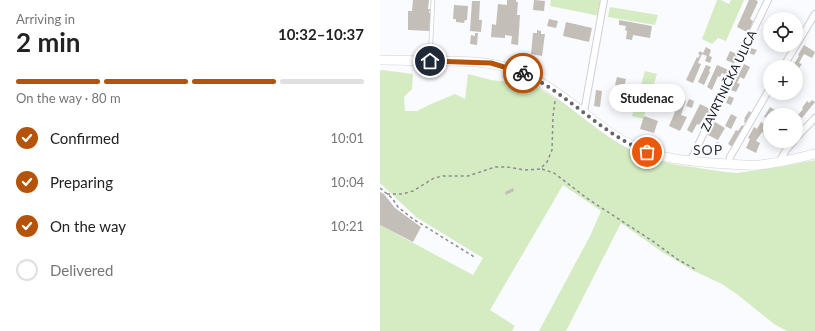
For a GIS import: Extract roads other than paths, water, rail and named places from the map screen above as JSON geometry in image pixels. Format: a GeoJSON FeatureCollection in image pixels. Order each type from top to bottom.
{"type":"FeatureCollection","features":[{"type":"Feature","properties":{"kind":"main road"},"geometry":{"type":"LineString","coordinates":[[380,60],[491,63],[521,72],[555,91],[607,130],[630,145],[655,156],[690,162],[759,165],[815,154]]}},
{"type":"Feature","properties":{"kind":"street"},"geometry":{"type":"LineString","coordinates":[[584,112],[604,0]]}},
{"type":"Feature","properties":{"kind":"street","name":"ZAVRTNIČKA ULICA"},"geometry":{"type":"LineString","coordinates":[[690,162],[768,0]]}},
{"type":"Feature","properties":{"kind":"street"},"geometry":{"type":"LineString","coordinates":[[787,60],[815,14]]}},
{"type":"Feature","properties":{"kind":"street"},"geometry":{"type":"LineString","coordinates":[[729,164],[730,157],[763,100]]}},
{"type":"Feature","properties":{"kind":"street"},"geometry":{"type":"LineString","coordinates":[[803,131],[815,118]]}},
{"type":"Feature","properties":{"kind":"street"},"geometry":{"type":"LineString","coordinates":[[780,161],[788,148]]}},
{"type":"Feature","properties":{"kind":"lane"},"geometry":{"type":"LineString","coordinates":[[430,61],[433,0]]}},
{"type":"Feature","properties":{"kind":"place","name":"Studenac"},"geometry":{"type":"Point","coordinates":[647,152]}},
{"type":"Feature","properties":{"kind":"district","name":"SOP"},"geometry":{"type":"Point","coordinates":[708,150]}}]}
